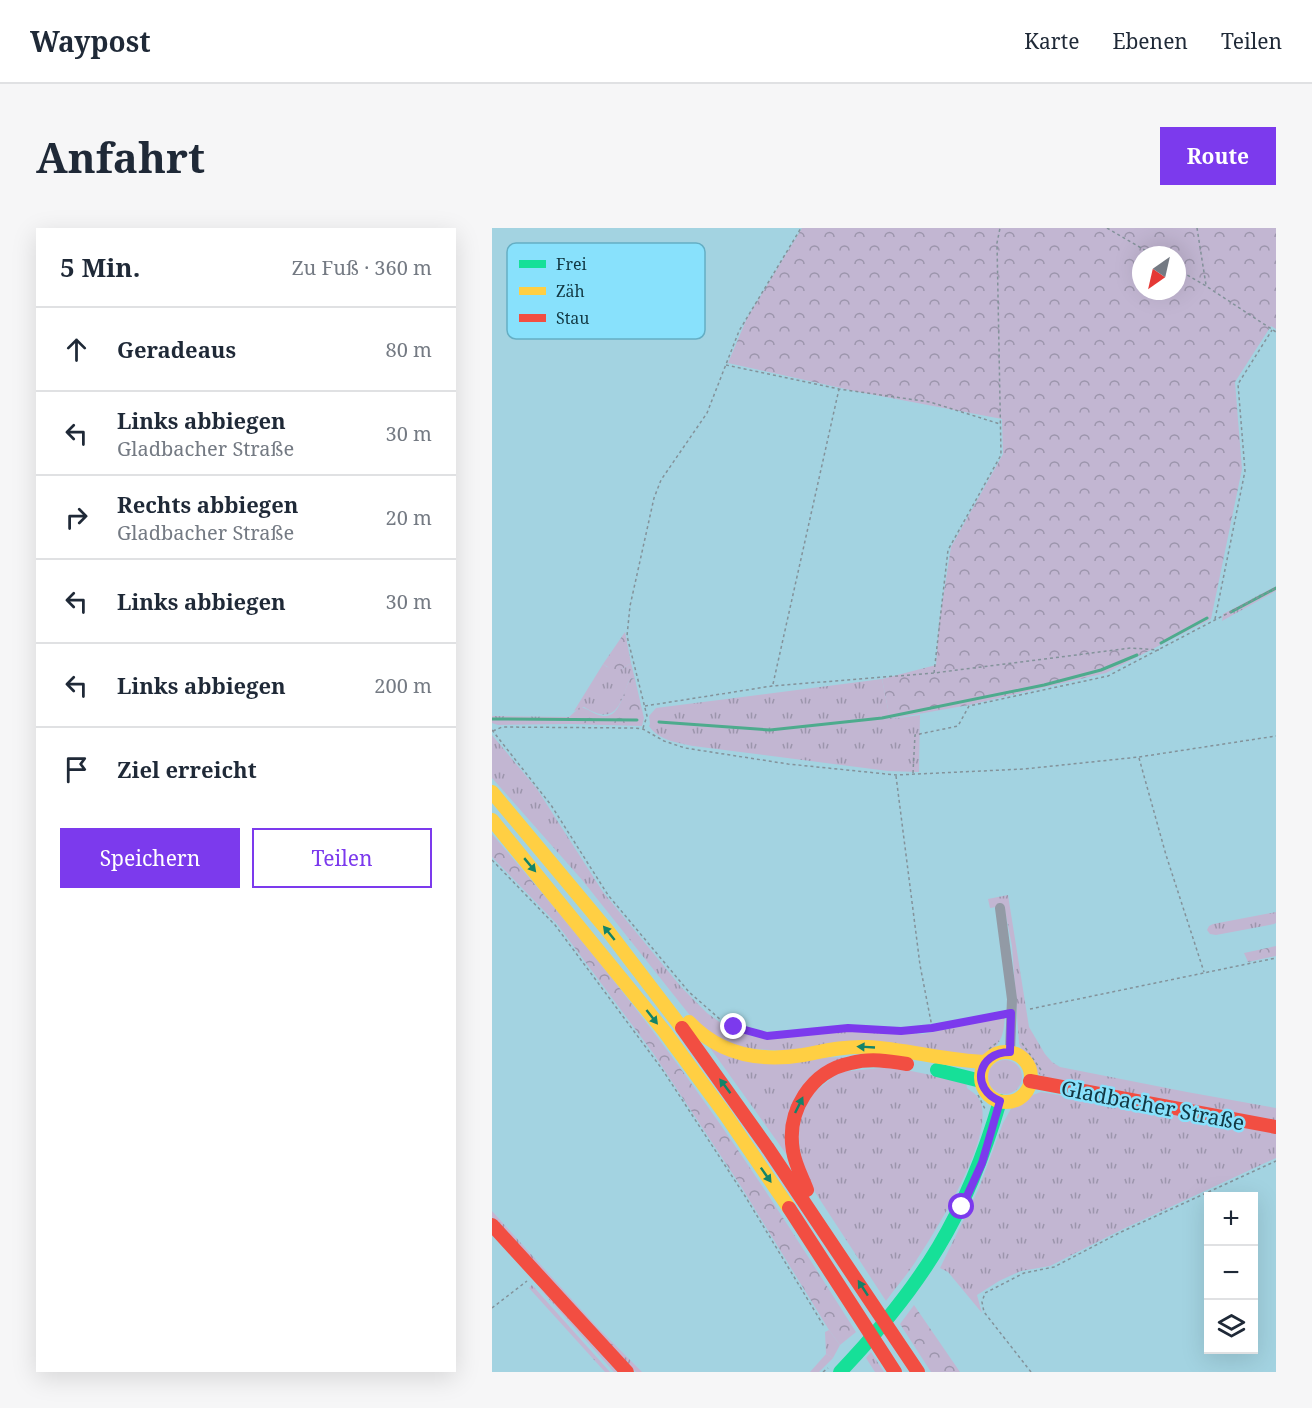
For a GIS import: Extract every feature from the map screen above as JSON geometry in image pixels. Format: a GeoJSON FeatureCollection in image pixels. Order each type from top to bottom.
{"type":"FeatureCollection","features":[{"type":"Feature","properties":{"kind":"main road"},"geometry":{"type":"LineString","coordinates":[[492,792],[537,843],[646,979],[731,1094],[819,1220],[918,1372]]}},
{"type":"Feature","properties":{"kind":"main road"},"geometry":{"type":"LineString","coordinates":[[492,820],[665,1032],[798,1221],[895,1372]]}},
{"type":"Feature","properties":{"kind":"main road"},"geometry":{"type":"LineString","coordinates":[[646,979],[704,1037],[716,1045],[742,1054],[782,1058],[855,1046],[888,1049],[961,1062],[986,1062]]}},
{"type":"Feature","properties":{"kind":"main road"},"geometry":{"type":"LineString","coordinates":[[1010,1052],[1024,1059],[1031,1073],[1028,1088],[1019,1098],[1007,1102],[987,1094],[981,1081],[981,1074],[986,1062],[996,1054],[1010,1052]]}},
{"type":"Feature","properties":{"kind":"main road"},"geometry":{"type":"LineString","coordinates":[[819,1220],[792,1149],[791,1134],[795,1111],[800,1100],[819,1078],[843,1064],[869,1060],[892,1061],[981,1081]]}},
{"type":"Feature","properties":{"kind":"main road","name":"Gladbacher Straße"},"geometry":{"type":"LineString","coordinates":[[1030,1081],[1276,1127]]}},
{"type":"Feature","properties":{"kind":"main road"},"geometry":{"type":"LineString","coordinates":[[840,1372],[901,1305],[932,1261],[972,1186],[991,1135],[1000,1101]]}},
{"type":"Feature","properties":{"kind":"main road"},"geometry":{"type":"LineString","coordinates":[[492,1225],[627,1372]]}},
{"type":"Feature","properties":{"kind":"street"},"geometry":{"type":"LineString","coordinates":[[1000,908],[1012,999],[1010,1052]]}},
{"type":"Feature","properties":{"kind":"path"},"geometry":{"type":"LineString","coordinates":[[643,729],[647,716],[627,636],[630,606],[654,498],[661,480],[707,413],[739,331],[801,228]]}},
{"type":"Feature","properties":{"kind":"path"},"geometry":{"type":"LineString","coordinates":[[933,673],[948,550],[1001,455],[997,243],[1000,228]]}},
{"type":"Feature","properties":{"kind":"path"},"geometry":{"type":"LineString","coordinates":[[1107,228],[1138,246]]}},
{"type":"Feature","properties":{"kind":"path"},"geometry":{"type":"LineString","coordinates":[[1197,228],[1206,286]]}},
{"type":"Feature","properties":{"kind":"path"},"geometry":{"type":"LineString","coordinates":[[1186,274],[1276,332]]}},
{"type":"Feature","properties":{"kind":"path"},"geometry":{"type":"LineString","coordinates":[[1215,620],[1245,471],[1238,384],[1272,330]]}},
{"type":"Feature","properties":{"kind":"path"},"geometry":{"type":"LineString","coordinates":[[726,365],[839,389],[930,402],[1001,424]]}},
{"type":"Feature","properties":{"kind":"path"},"geometry":{"type":"LineString","coordinates":[[772,686],[839,389]]}},
{"type":"Feature","properties":{"kind":"path"},"geometry":{"type":"LineString","coordinates":[[913,775],[915,735],[958,726],[969,706],[1108,675],[1276,588]]}},
{"type":"Feature","properties":{"kind":"path"},"geometry":{"type":"LineString","coordinates":[[644,706],[772,686],[933,673],[1131,648],[1159,650]]}},
{"type":"Feature","properties":{"kind":"path"},"geometry":{"type":"LineString","coordinates":[[1011,1013],[932,1028],[901,1031],[848,1028],[767,1036],[723,1021],[689,992],[608,895],[551,805],[493,730],[502,727],[643,729],[664,741],[685,748],[788,764],[896,775],[1024,769],[1139,757],[1276,736]]}},
{"type":"Feature","properties":{"kind":"path"},"geometry":{"type":"LineString","coordinates":[[1139,757],[1166,855],[1204,972]]}},
{"type":"Feature","properties":{"kind":"path"},"geometry":{"type":"LineString","coordinates":[[896,775],[920,965],[932,1028]]}},
{"type":"Feature","properties":{"kind":"path"},"geometry":{"type":"LineString","coordinates":[[492,860],[555,925],[662,1069],[745,1196],[825,1328]]}},
{"type":"Feature","properties":{"kind":"path"},"geometry":{"type":"LineString","coordinates":[[1030,1008],[1276,958]]}},
{"type":"Feature","properties":{"kind":"path"},"geometry":{"type":"LineString","coordinates":[[979,1097],[985,1110]]}},
{"type":"Feature","properties":{"kind":"path"},"geometry":{"type":"LineString","coordinates":[[1030,1372],[984,1312],[982,1302],[985,1293],[1024,1273],[1054,1267],[1120,1232],[1276,1161]]}},
{"type":"Feature","properties":{"kind":"path"},"geometry":{"type":"LineString","coordinates":[[492,1308],[537,1273]]}},
{"type":"Feature","properties":{"kind":"green space"},"geometry":{"type":"Polygon","coordinates":[[[802,228],[1276,228],[1276,329],[1271,326],[1235,382],[1242,469],[1211,619],[1106,673],[969,705],[890,719],[882,679],[936,665],[939,623],[951,547],[1003,454],[1002,419],[859,392],[728,363],[747,318],[802,228]]]}},
{"type":"Feature","properties":{"kind":"green space"},"geometry":{"type":"Polygon","coordinates":[[[1276,586],[1276,591],[1222,621],[1223,614],[1276,586]]]}},
{"type":"Feature","properties":{"kind":"green space"},"geometry":{"type":"Polygon","coordinates":[[[625,632],[631,663],[614,671],[603,664],[625,632]]]}},
{"type":"Feature","properties":{"kind":"green space"},"geometry":{"type":"Polygon","coordinates":[[[631,663],[635,679],[631,678],[620,704],[612,713],[597,713],[584,707],[574,711],[603,664],[607,667],[622,669],[631,663]]]}},
{"type":"Feature","properties":{"kind":"green space"},"geometry":{"type":"Polygon","coordinates":[[[631,678],[635,679],[644,718],[642,726],[569,724],[569,717],[580,707],[603,716],[614,712],[631,678]]]}},
{"type":"Feature","properties":{"kind":"green space"},"geometry":{"type":"Polygon","coordinates":[[[882,679],[890,719],[920,715],[919,772],[888,771],[693,746],[663,738],[649,726],[649,716],[656,708],[882,679]]]}},
{"type":"Feature","properties":{"kind":"green space"},"geometry":{"type":"Polygon","coordinates":[[[492,716],[569,717],[569,724],[498,725],[492,723],[492,716]]]}},
{"type":"Feature","properties":{"kind":"green space"},"geometry":{"type":"Polygon","coordinates":[[[492,735],[537,789],[603,892],[682,988],[707,1013],[721,1023],[751,1036],[768,1039],[848,1029],[923,1034],[986,1021],[988,1017],[1005,1013],[1001,1039],[983,1056],[787,1051],[737,1048],[700,1028],[583,881],[492,778],[492,735]]]}},
{"type":"Feature","properties":{"kind":"green space"},"geometry":{"type":"Polygon","coordinates":[[[492,834],[626,996],[677,1063],[741,1155],[856,1332],[840,1345],[742,1188],[653,1053],[557,924],[492,857],[492,834]]]}},
{"type":"Feature","properties":{"kind":"green space"},"geometry":{"type":"Polygon","coordinates":[[[1008,895],[1029,1027],[1052,1062],[1060,1067],[1276,1108],[1276,1123],[1042,1076],[1034,1070],[1019,1043],[1012,946],[1004,906],[990,908],[988,899],[1008,895]]]}},
{"type":"Feature","properties":{"kind":"green space"},"geometry":{"type":"Polygon","coordinates":[[[1276,912],[1276,923],[1274,924],[1216,935],[1210,934],[1207,930],[1213,924],[1276,912]]]}},
{"type":"Feature","properties":{"kind":"green space"},"geometry":{"type":"Polygon","coordinates":[[[1276,946],[1276,956],[1248,962],[1244,953],[1276,946]]]}},
{"type":"Feature","properties":{"kind":"green space"},"geometry":{"type":"Polygon","coordinates":[[[708,1045],[804,1057],[893,1058],[814,1078],[789,1158],[708,1045]]]}},
{"type":"Feature","properties":{"kind":"green space"},"geometry":{"type":"Polygon","coordinates":[[[1005,1060],[1017,1065],[1022,1077],[1017,1089],[1005,1094],[993,1089],[988,1077],[993,1065],[1005,1060]]]}},
{"type":"Feature","properties":{"kind":"green space"},"geometry":{"type":"Polygon","coordinates":[[[891,1067],[966,1082],[967,1088],[980,1101],[983,1116],[980,1136],[972,1159],[949,1206],[916,1261],[886,1301],[811,1186],[802,1165],[797,1126],[811,1095],[839,1072],[891,1067]]]}},
{"type":"Feature","properties":{"kind":"green space"},"geometry":{"type":"Polygon","coordinates":[[[1041,1092],[1276,1133],[1276,1158],[1123,1229],[1050,1266],[1021,1271],[999,1281],[977,1295],[982,1313],[948,1272],[940,1268],[979,1188],[1003,1123],[1012,1107],[1027,1097],[1041,1092]]]}},
{"type":"Feature","properties":{"kind":"green space"},"geometry":{"type":"Polygon","coordinates":[[[492,1211],[596,1326],[642,1372],[636,1372],[492,1217],[492,1211]]]}},
{"type":"Feature","properties":{"kind":"green space"},"geometry":{"type":"Polygon","coordinates":[[[532,1285],[610,1372],[605,1372],[529,1288],[532,1285]]]}},
{"type":"Feature","properties":{"kind":"green space"},"geometry":{"type":"Polygon","coordinates":[[[539,1288],[547,1295],[617,1372],[614,1372],[539,1288]]]}},
{"type":"Feature","properties":{"kind":"green space"},"geometry":{"type":"Polygon","coordinates":[[[914,1305],[960,1372],[931,1372],[900,1324],[914,1305]]]}},
{"type":"Feature","properties":{"kind":"green space"},"geometry":{"type":"Polygon","coordinates":[[[829,1330],[840,1345],[833,1358],[826,1354],[825,1332],[829,1330]]]}},
{"type":"Feature","properties":{"kind":"green space"},"geometry":{"type":"Polygon","coordinates":[[[871,1352],[884,1372],[875,1372],[866,1358],[871,1352]]]}},
{"type":"Feature","properties":{"kind":"green space"},"geometry":{"type":"Polygon","coordinates":[[[826,1354],[833,1358],[819,1372],[810,1372],[826,1354]]]}},
{"type":"Feature","properties":{"kind":"waterway"},"geometry":{"type":"LineString","coordinates":[[1231,612],[1276,588]]}},
{"type":"Feature","properties":{"kind":"waterway"},"geometry":{"type":"LineString","coordinates":[[1161,643],[1207,618]]}},
{"type":"Feature","properties":{"kind":"waterway"},"geometry":{"type":"LineString","coordinates":[[659,722],[770,730],[882,718],[1044,685],[1101,670],[1137,655]]}},
{"type":"Feature","properties":{"kind":"waterway"},"geometry":{"type":"LineString","coordinates":[[492,719],[637,720]]}},
{"type":"Feature","properties":{"kind":"traffic: fast"},"geometry":{"type":"LineString","coordinates":[[937,1070],[981,1081]]}},
{"type":"Feature","properties":{"kind":"traffic: fast"},"geometry":{"type":"LineString","coordinates":[[840,1372],[895,1309],[918,1279],[938,1247],[973,1179],[1000,1101]]}},
{"type":"Feature","properties":{"kind":"traffic: slow"},"geometry":{"type":"LineString","coordinates":[[492,792],[608,931],[682,1028]]}},
{"type":"Feature","properties":{"kind":"traffic: slow"},"geometry":{"type":"LineString","coordinates":[[492,820],[664,1031],[725,1114],[789,1208]]}},
{"type":"Feature","properties":{"kind":"traffic: slow"},"geometry":{"type":"LineString","coordinates":[[689,1022],[701,1033],[727,1049],[756,1056],[787,1057],[843,1048],[867,1047],[986,1062]]}},
{"type":"Feature","properties":{"kind":"traffic: slow"},"geometry":{"type":"LineString","coordinates":[[1006,1052],[1024,1059],[1031,1077],[1024,1095],[1006,1102],[988,1095],[981,1077],[988,1059],[1006,1052]]}},
{"type":"Feature","properties":{"kind":"traffic: jam"},"geometry":{"type":"LineString","coordinates":[[682,1028],[767,1147],[918,1372]]}},
{"type":"Feature","properties":{"kind":"traffic: jam"},"geometry":{"type":"LineString","coordinates":[[807,1190],[795,1161],[792,1136],[793,1122],[804,1095],[824,1074],[837,1067],[858,1061],[879,1060],[907,1064]]}},
{"type":"Feature","properties":{"kind":"traffic: jam"},"geometry":{"type":"LineString","coordinates":[[1030,1081],[1276,1127]]}},
{"type":"Feature","properties":{"kind":"traffic: jam"},"geometry":{"type":"LineString","coordinates":[[789,1208],[895,1372]]}},
{"type":"Feature","properties":{"kind":"traffic: jam"},"geometry":{"type":"LineString","coordinates":[[492,1225],[627,1372]]}},
{"type":"Feature","properties":{"kind":"route"},"geometry":{"type":"LineString","coordinates":[[734,1027],[767,1036],[848,1028],[901,1031],[932,1028],[1011,1013],[1010,1052],[990,1057],[982,1068],[983,1088],[987,1094],[1000,1101],[982,1163],[962,1207]]}}]}
